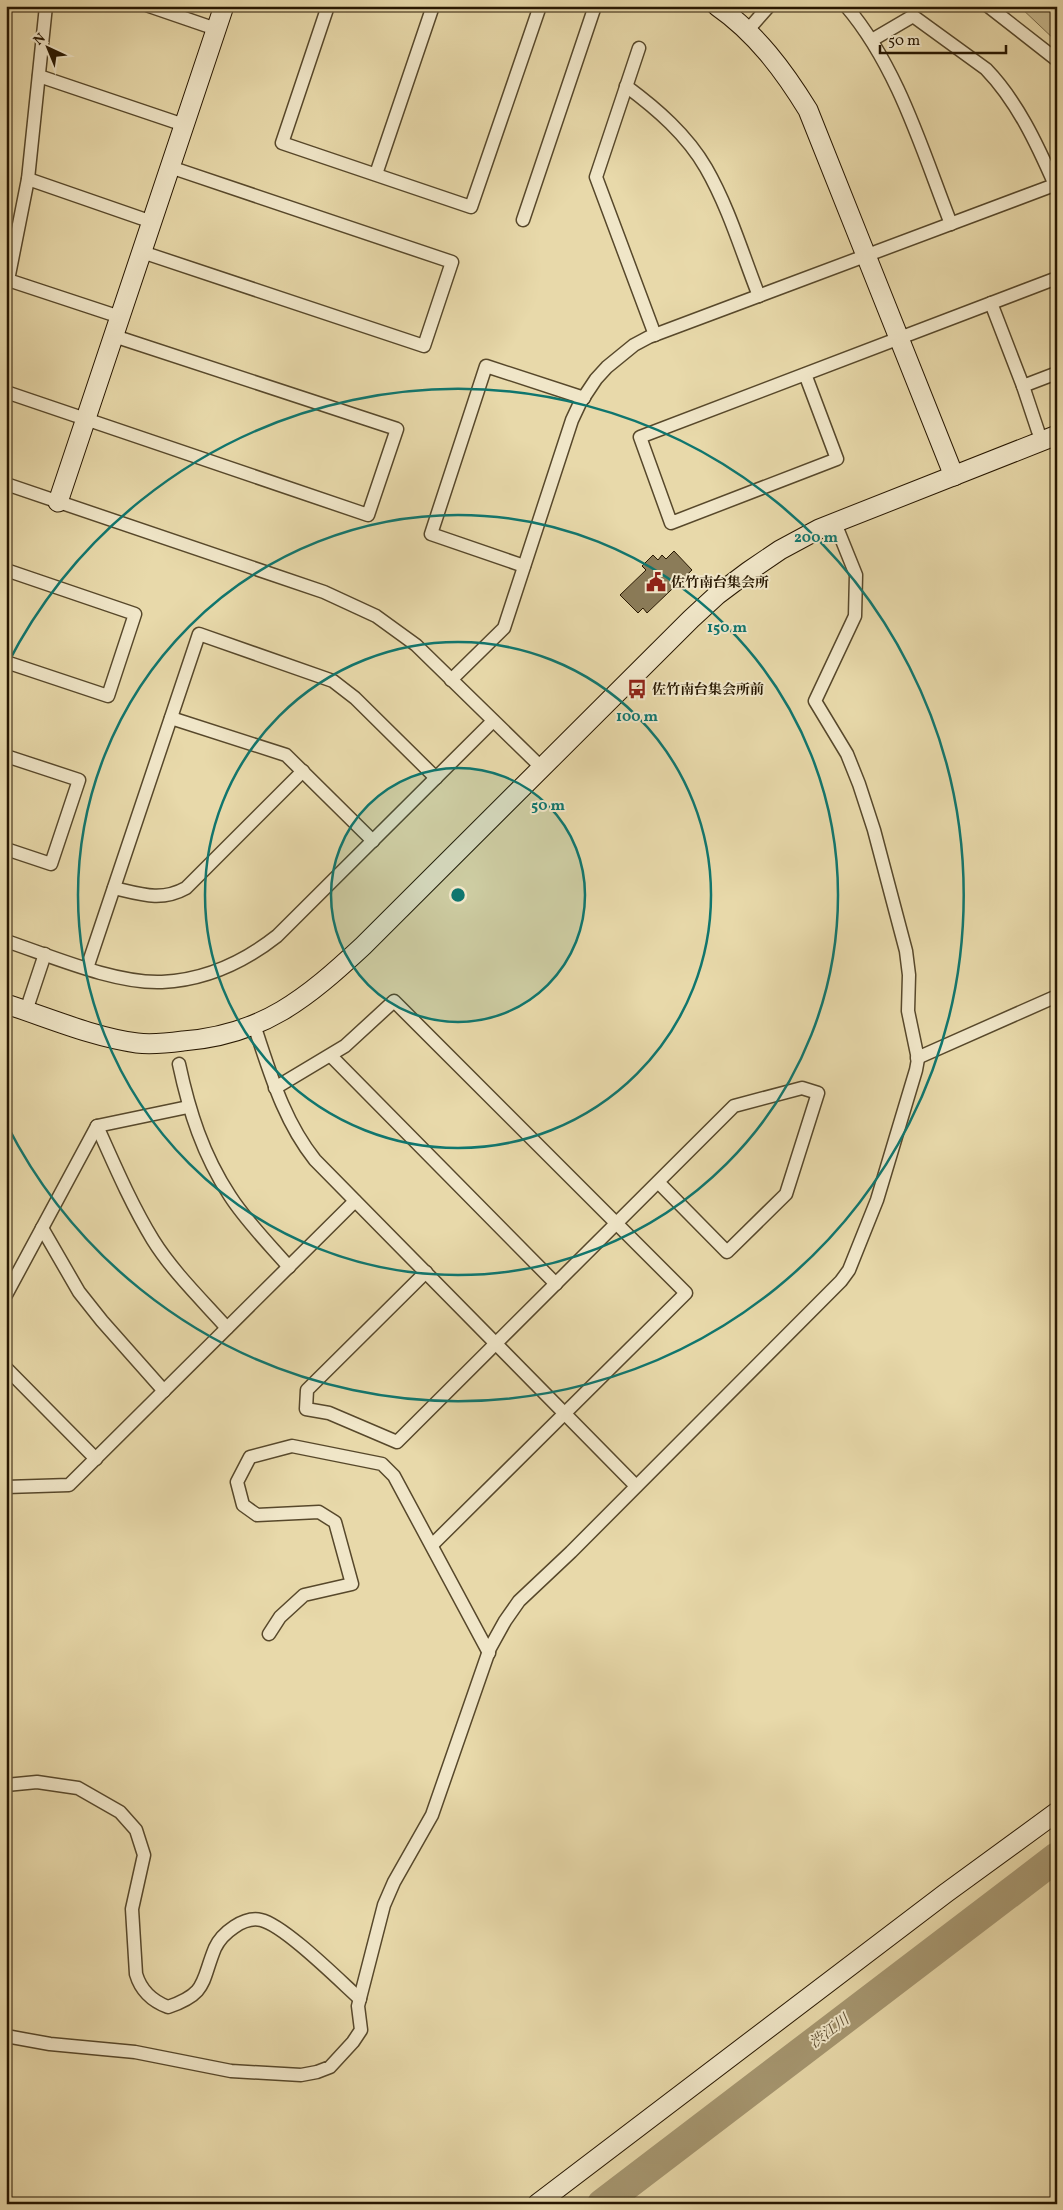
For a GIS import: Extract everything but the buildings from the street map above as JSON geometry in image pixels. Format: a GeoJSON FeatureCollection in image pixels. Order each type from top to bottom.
{"type":"FeatureCollection","features":[{"type":"Feature","properties":{"kind":"street"},"geometry":{"type":"LineString","coordinates":[[46,6],[28,179],[8,280],[120,317]]}},
{"type":"Feature","properties":{"kind":"street"},"geometry":{"type":"LineString","coordinates":[[149,6],[216,29]]}},
{"type":"Feature","properties":{"kind":"street"},"geometry":{"type":"LineString","coordinates":[[58,502],[224,6]]}},
{"type":"Feature","properties":{"kind":"street"},"geometry":{"type":"LineString","coordinates":[[328,6],[282,143],[471,206],[540,6]]}},
{"type":"Feature","properties":{"kind":"street"},"geometry":{"type":"LineString","coordinates":[[376,174],[433,6]]}},
{"type":"Feature","properties":{"kind":"street"},"geometry":{"type":"LineString","coordinates":[[523,220],[595,6]]}},
{"type":"Feature","properties":{"kind":"street"},"geometry":{"type":"LineString","coordinates":[[717,6],[746,30],[784,72],[808,110],[954,476]]}},
{"type":"Feature","properties":{"kind":"street"},"geometry":{"type":"LineString","coordinates":[[746,30],[769,6]]}},
{"type":"Feature","properties":{"kind":"street"},"geometry":{"type":"LineString","coordinates":[[846,6],[872,40],[906,110],[951,224]]}},
{"type":"Feature","properties":{"kind":"street"},"geometry":{"type":"LineString","coordinates":[[988,6],[1057,60]]}},
{"type":"Feature","properties":{"kind":"street"},"geometry":{"type":"LineString","coordinates":[[451,680],[504,628],[572,420],[584,398],[606,367],[634,345],[655,335],[1056,184],[1037,144],[996,80],[986,69],[913,16],[872,40]]}},
{"type":"Feature","properties":{"kind":"street"},"geometry":{"type":"LineString","coordinates":[[639,48],[596,176],[655,335]]}},
{"type":"Feature","properties":{"kind":"street"},"geometry":{"type":"LineString","coordinates":[[39,76],[184,125]]}},
{"type":"Feature","properties":{"kind":"street"},"geometry":{"type":"LineString","coordinates":[[626,86],[667,120],[687,141],[705,168],[726,210],[759,296]]}},
{"type":"Feature","properties":{"kind":"street"},"geometry":{"type":"LineString","coordinates":[[142,252],[424,346],[452,262],[170,167]]}},
{"type":"Feature","properties":{"kind":"street"},"geometry":{"type":"LineString","coordinates":[[28,179],[152,222]]}},
{"type":"Feature","properties":{"kind":"street"},"geometry":{"type":"LineString","coordinates":[[805,374],[837,459],[671,523],[640,437],[898,338],[1057,278]]}},
{"type":"Feature","properties":{"kind":"street"},"geometry":{"type":"LineString","coordinates":[[991,303],[1038,431]]}},
{"type":"Feature","properties":{"kind":"street"},"geometry":{"type":"LineString","coordinates":[[6,392],[368,515],[397,430],[114,336]]}},
{"type":"Feature","properties":{"kind":"street"},"geometry":{"type":"LineString","coordinates":[[524,566],[430,534],[486,366],[584,398]]}},
{"type":"Feature","properties":{"kind":"street"},"geometry":{"type":"LineString","coordinates":[[1023,386],[1057,373]]}},
{"type":"Feature","properties":{"kind":"street"},"geometry":{"type":"LineString","coordinates":[[6,1004],[111,1038],[139,1043],[182,1042],[225,1036],[291,1006],[321,985],[363,946],[541,767],[717,595],[780,550],[835,523],[1057,435]]}},
{"type":"Feature","properties":{"kind":"street"},"geometry":{"type":"LineString","coordinates":[[6,484],[324,592],[352,604],[396,629],[416,645],[541,767]]}},
{"type":"Feature","properties":{"kind":"street"},"geometry":{"type":"LineString","coordinates":[[6,2036],[50,2044],[135,2052],[231,2071],[301,2075],[330,2067],[356,2039],[361,2030],[358,2006],[384,1905],[394,1882],[432,1815],[489,1653],[505,1621],[519,1601],[842,1281],[849,1270],[877,1200],[916,1070],[917,1058],[908,1011],[909,975],[906,950],[874,830],[859,784],[846,754],[815,701],[855,616],[856,575],[835,523]]}},
{"type":"Feature","properties":{"kind":"street"},"geometry":{"type":"LineString","coordinates":[[6,570],[135,614],[108,696],[6,662]]}},
{"type":"Feature","properties":{"kind":"street"},"geometry":{"type":"LineString","coordinates":[[87,968],[199,634],[333,681],[355,698],[436,778]]}},
{"type":"Feature","properties":{"kind":"street"},"geometry":{"type":"LineString","coordinates":[[171,718],[286,755],[373,841]]}},
{"type":"Feature","properties":{"kind":"street"},"geometry":{"type":"LineString","coordinates":[[6,941],[107,974],[162,982],[215,972],[238,962],[278,936],[493,721]]}},
{"type":"Feature","properties":{"kind":"street"},"geometry":{"type":"LineString","coordinates":[[6,756],[79,780],[51,864],[6,849]]}},
{"type":"Feature","properties":{"kind":"street"},"geometry":{"type":"LineString","coordinates":[[114,888],[155,897],[166,897],[186,888],[303,771]]}},
{"type":"Feature","properties":{"kind":"street"},"geometry":{"type":"LineString","coordinates":[[26,1011],[45,954]]}},
{"type":"Feature","properties":{"kind":"street"},"geometry":{"type":"LineString","coordinates":[[917,1058],[1057,996]]}},
{"type":"Feature","properties":{"kind":"street"},"geometry":{"type":"LineString","coordinates":[[275,1088],[346,1046],[394,1002],[686,1293],[432,1545]]}},
{"type":"Feature","properties":{"kind":"street"},"geometry":{"type":"LineString","coordinates":[[254,1024],[275,1088],[303,1145],[355,1201],[636,1486]]}},
{"type":"Feature","properties":{"kind":"street"},"geometry":{"type":"LineString","coordinates":[[330,1056],[556,1284]]}},
{"type":"Feature","properties":{"kind":"street"},"geometry":{"type":"LineString","coordinates":[[179,1064],[188,1107],[200,1139],[230,1196],[289,1266]]}},
{"type":"Feature","properties":{"kind":"street"},"geometry":{"type":"LineString","coordinates":[[426,1272],[307,1390],[306,1409],[329,1413],[397,1442],[734,1106],[802,1088],[818,1093],[786,1194],[727,1252],[658,1182]]}},
{"type":"Feature","properties":{"kind":"street"},"geometry":{"type":"LineString","coordinates":[[6,1294],[97,1126],[188,1107]]}},
{"type":"Feature","properties":{"kind":"street"},"geometry":{"type":"LineString","coordinates":[[97,1126],[130,1199],[154,1241],[173,1266],[227,1328]]}},
{"type":"Feature","properties":{"kind":"street"},"geometry":{"type":"LineString","coordinates":[[6,1487],[69,1485],[355,1201]]}},
{"type":"Feature","properties":{"kind":"street"},"geometry":{"type":"LineString","coordinates":[[42,1228],[79,1292],[164,1391]]}},
{"type":"Feature","properties":{"kind":"street"},"geometry":{"type":"LineString","coordinates":[[8,1371],[96,1459]]}},
{"type":"Feature","properties":{"kind":"street"},"geometry":{"type":"LineString","coordinates":[[269,1634],[280,1617],[304,1595],[352,1584],[335,1522],[320,1512],[257,1515],[243,1505],[237,1482],[250,1457],[292,1446],[382,1464],[394,1476],[489,1653]]}},
{"type":"Feature","properties":{"kind":"street"},"geometry":{"type":"LineString","coordinates":[[6,1785],[37,1782],[78,1788],[120,1812],[136,1830],[144,1856],[132,1909],[136,1974],[139,1984],[156,2003],[168,2006],[191,1998],[204,1983],[215,1948],[225,1933],[255,1920],[262,1920],[273,1925],[287,1935],[360,1999]]}},
{"type":"Feature","properties":{"kind":"street"},"geometry":{"type":"LineString","coordinates":[[537,2204],[946,1893],[1057,1812]]}},
{"type":"Feature","properties":{"kind":"shaded area"},"geometry":{"type":"Polygon","coordinates":[[[1019,6],[1057,6],[1057,42],[1019,6]]]}},
{"type":"Feature","properties":{"kind":"waterway","name":"渋江川"},"geometry":{"type":"LineString","coordinates":[[602,2204],[1057,1857]]}},
{"type":"Feature","properties":{"kind":"place","name":"佐竹南台集会所"},"geometry":{"type":"Point","coordinates":[656,582]}},
{"type":"Feature","properties":{"kind":"place","name":"佐竹南台集会所前"},"geometry":{"type":"Point","coordinates":[637,689]}}]}
